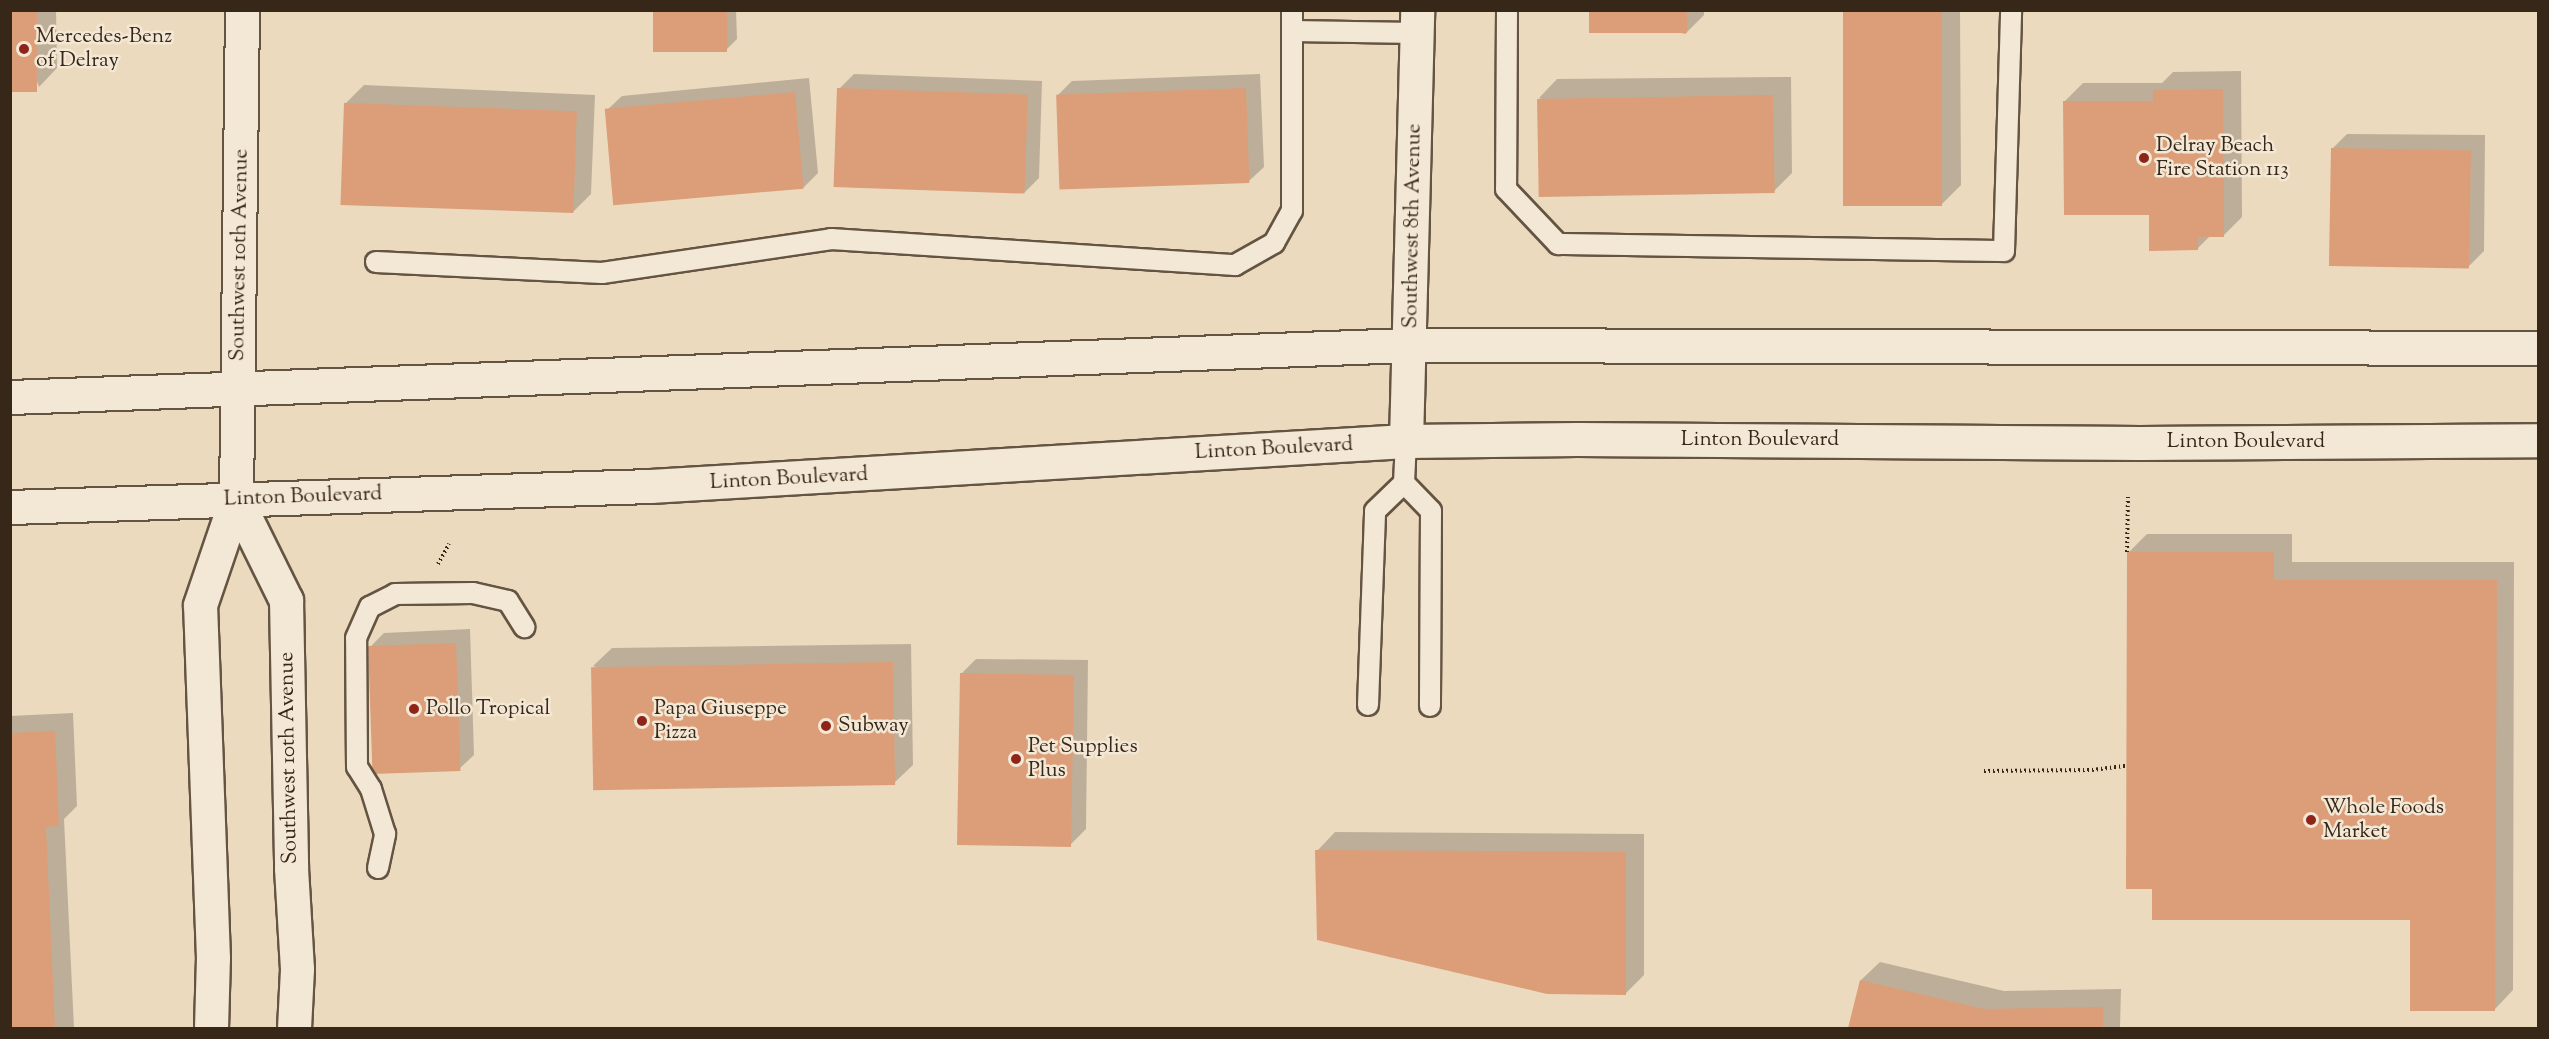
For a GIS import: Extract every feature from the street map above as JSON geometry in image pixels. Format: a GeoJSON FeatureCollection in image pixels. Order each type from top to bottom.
{"type":"FeatureCollection","features":[{"type":"Feature","properties":{"kind":"main road","name":"Southwest 10th Avenue"},"geometry":{"type":"LineString","coordinates":[[210,1029],[213,947],[200,605],[236,499],[243,10]]}},
{"type":"Feature","properties":{"kind":"main road","name":"Southwest 8th Avenue"},"geometry":{"type":"LineString","coordinates":[[1406,441],[1411,345],[1417,22]]}},
{"type":"Feature","properties":{"kind":"main road"},"geometry":{"type":"LineString","coordinates":[[10,397],[1411,345],[2538,348]]}},
{"type":"Feature","properties":{"kind":"main road","name":"Linton Boulevard"},"geometry":{"type":"LineString","coordinates":[[10,507],[650,486],[1406,441],[1589,439],[2249,443],[2538,440]]}},
{"type":"Feature","properties":{"kind":"main road","name":"Southwest 10th Avenue"},"geometry":{"type":"LineString","coordinates":[[236,499],[286,600],[291,868],[297,969],[294,1029]]}},
{"type":"Feature","properties":{"kind":"lane"},"geometry":{"type":"LineString","coordinates":[[376,262],[602,273],[831,239],[1235,265],[1274,243],[1292,211],[1292,10]]}},
{"type":"Feature","properties":{"kind":"lane"},"geometry":{"type":"LineString","coordinates":[[1507,10],[1506,189],[1558,244],[2004,251],[2010,10]]}},
{"type":"Feature","properties":{"kind":"lane"},"geometry":{"type":"LineString","coordinates":[[1292,31],[1417,22]]}},
{"type":"Feature","properties":{"kind":"lane"},"geometry":{"type":"LineString","coordinates":[[1368,705],[1375,511],[1404,483],[1406,441]]}},
{"type":"Feature","properties":{"kind":"lane"},"geometry":{"type":"LineString","coordinates":[[1404,483],[1431,511],[1430,706]]}},
{"type":"Feature","properties":{"kind":"lane"},"geometry":{"type":"LineString","coordinates":[[378,868],[385,834],[372,789],[357,767],[356,638],[370,607],[395,594],[473,593],[508,601],[524,627]]}},
{"type":"Feature","properties":{"kind":"path"},"geometry":{"type":"LineString","coordinates":[[2127,552],[2128,497]]}},
{"type":"Feature","properties":{"kind":"path"},"geometry":{"type":"LineString","coordinates":[[1984,771],[2092,770],[2126,766]]}},
{"type":"Feature","properties":{"kind":"building","name":"Mercedes-Benz of Delray"},"geometry":{"type":"Polygon","coordinates":[[[10,10],[37,10],[37,92],[10,92],[10,10]]]}},
{"type":"Feature","properties":{"kind":"building"},"geometry":{"type":"Polygon","coordinates":[[[653,10],[727,10],[727,52],[653,52],[653,10]]]}},
{"type":"Feature","properties":{"kind":"building"},"geometry":{"type":"Polygon","coordinates":[[[1589,10],[1687,10],[1687,33],[1589,33],[1589,10]]]}},
{"type":"Feature","properties":{"kind":"building"},"geometry":{"type":"Polygon","coordinates":[[[1843,10],[1942,10],[1942,206],[1843,206],[1843,10]]]}},
{"type":"Feature","properties":{"kind":"building"},"geometry":{"type":"Polygon","coordinates":[[[837,88],[1028,95],[1024,194],[834,187],[837,88]]]}},
{"type":"Feature","properties":{"kind":"building"},"geometry":{"type":"Polygon","coordinates":[[[1246,88],[1249,183],[1059,190],[1056,95],[1246,88]]]}},
{"type":"Feature","properties":{"kind":"building","name":"Delray Beach Fire Station 113"},"geometry":{"type":"Polygon","coordinates":[[[2223,89],[2224,237],[2198,237],[2198,250],[2149,251],[2149,215],[2064,215],[2063,101],[2153,101],[2153,90],[2223,89]]]}},
{"type":"Feature","properties":{"kind":"building"},"geometry":{"type":"Polygon","coordinates":[[[795,92],[803,189],[613,205],[605,109],[795,92]]]}},
{"type":"Feature","properties":{"kind":"building"},"geometry":{"type":"Polygon","coordinates":[[[1773,95],[1775,193],[1539,197],[1537,99],[1773,95]]]}},
{"type":"Feature","properties":{"kind":"building"},"geometry":{"type":"Polygon","coordinates":[[[344,103],[577,111],[573,213],[340,205],[344,103]]]}},
{"type":"Feature","properties":{"kind":"building"},"geometry":{"type":"Polygon","coordinates":[[[2331,148],[2471,150],[2469,268],[2329,266],[2331,148]]]}},
{"type":"Feature","properties":{"kind":"building","name":"Whole Foods Market"},"geometry":{"type":"Polygon","coordinates":[[[2127,552],[2274,552],[2274,580],[2497,580],[2495,1011],[2410,1011],[2410,920],[2152,920],[2152,889],[2126,889],[2127,552]]]}},
{"type":"Feature","properties":{"kind":"building","name":"Pollo Tropical"},"geometry":{"type":"Polygon","coordinates":[[[456,643],[460,771],[373,774],[368,646],[456,643]]]}},
{"type":"Feature","properties":{"kind":"building"},"geometry":{"type":"Polygon","coordinates":[[[893,662],[895,785],[593,790],[591,667],[893,662]]]}},
{"type":"Feature","properties":{"kind":"building","name":"Pet Supplies Plus"},"geometry":{"type":"Polygon","coordinates":[[[960,673],[1074,675],[1071,847],[957,845],[960,673]]]}},
{"type":"Feature","properties":{"kind":"building"},"geometry":{"type":"Polygon","coordinates":[[[55,731],[59,826],[46,827],[55,1028],[10,1028],[10,733],[55,731]]]}},
{"type":"Feature","properties":{"kind":"building"},"geometry":{"type":"Polygon","coordinates":[[[1315,850],[1626,852],[1626,995],[1547,994],[1317,940],[1315,850]]]}},
{"type":"Feature","properties":{"kind":"building"},"geometry":{"type":"Polygon","coordinates":[[[1860,980],[1984,1009],[2103,1007],[2103,1028],[1848,1028],[1860,980]]]}},
{"type":"Feature","properties":{"kind":"place","name":"Mercedes-Benz of Delray"},"geometry":{"type":"Point","coordinates":[24,49]}},
{"type":"Feature","properties":{"kind":"place","name":"Delray Beach Fire Station 113"},"geometry":{"type":"Point","coordinates":[2144,158]}},
{"type":"Feature","properties":{"kind":"place","name":"Pollo Tropical"},"geometry":{"type":"Point","coordinates":[414,709]}},
{"type":"Feature","properties":{"kind":"place","name":"Papa Giuseppe Pizza"},"geometry":{"type":"Point","coordinates":[642,721]}},
{"type":"Feature","properties":{"kind":"place","name":"Subway"},"geometry":{"type":"Point","coordinates":[826,726]}},
{"type":"Feature","properties":{"kind":"place","name":"Pet Supplies Plus"},"geometry":{"type":"Point","coordinates":[1016,759]}},
{"type":"Feature","properties":{"kind":"place","name":"Whole Foods Market"},"geometry":{"type":"Point","coordinates":[2311,820]}}]}
